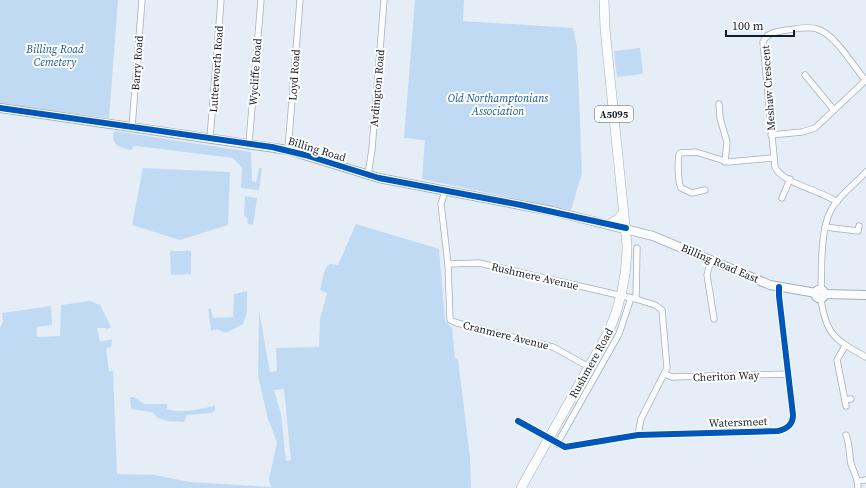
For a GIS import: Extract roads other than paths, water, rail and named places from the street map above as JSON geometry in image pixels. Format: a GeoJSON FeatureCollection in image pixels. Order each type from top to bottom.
{"type":"FeatureCollection","features":[{"type":"Feature","properties":{"kind":"main road","name":"A5095"},"geometry":{"type":"LineString","coordinates":[[604,0],[605,36],[626,228]]}},
{"type":"Feature","properties":{"kind":"main road"},"geometry":{"type":"LineString","coordinates":[[610,224],[618,219],[624,212]]}},
{"type":"Feature","properties":{"kind":"main road","name":"Rushmere Road"},"geometry":{"type":"LineString","coordinates":[[521,488],[609,331],[622,296],[627,263],[626,228]]}},
{"type":"Feature","properties":{"kind":"street","name":"Barry Road"},"geometry":{"type":"LineString","coordinates":[[132,127],[142,0]]}},
{"type":"Feature","properties":{"kind":"street","name":"Lutterworth Road"},"geometry":{"type":"LineString","coordinates":[[210,138],[221,0]]}},
{"type":"Feature","properties":{"kind":"street","name":"Wycliffe Road"},"geometry":{"type":"LineString","coordinates":[[250,143],[261,0]]}},
{"type":"Feature","properties":{"kind":"street","name":"Loyd Road"},"geometry":{"type":"LineString","coordinates":[[288,150],[300,0]]}},
{"type":"Feature","properties":{"kind":"street","name":"Ardington Road"},"geometry":{"type":"LineString","coordinates":[[368,175],[372,149],[384,0]]}},
{"type":"Feature","properties":{"kind":"street","name":"Meshaw Crescent"},"geometry":{"type":"LineString","coordinates":[[837,202],[827,195],[790,180],[778,172],[773,158],[763,46],[764,39],[770,34],[807,28],[824,32],[832,39],[866,80]]}},
{"type":"Feature","properties":{"kind":"street"},"geometry":{"type":"LineString","coordinates":[[805,75],[834,110]]}},
{"type":"Feature","properties":{"kind":"street"},"geometry":{"type":"LineString","coordinates":[[771,136],[811,130],[866,80]]}},
{"type":"Feature","properties":{"kind":"street"},"geometry":{"type":"LineString","coordinates":[[719,104],[720,118],[727,142],[725,162]]}},
{"type":"Feature","properties":{"kind":"street","name":"Billing Road"},"geometry":{"type":"LineString","coordinates":[[0,108],[250,143],[288,150],[368,175],[626,228]]}},
{"type":"Feature","properties":{"kind":"street"},"geometry":{"type":"LineString","coordinates":[[705,190],[692,193],[680,188],[678,180],[678,155],[685,152],[696,152],[725,162],[773,158]]}},
{"type":"Feature","properties":{"kind":"street"},"geometry":{"type":"LineString","coordinates":[[866,172],[830,211],[826,227],[821,294],[830,330],[845,346],[866,357]]}},
{"type":"Feature","properties":{"kind":"street"},"geometry":{"type":"LineString","coordinates":[[782,198],[790,180]]}},
{"type":"Feature","properties":{"kind":"street"},"geometry":{"type":"LineString","coordinates":[[445,191],[441,204],[448,264]]}},
{"type":"Feature","properties":{"kind":"street"},"geometry":{"type":"LineString","coordinates":[[826,227],[858,231]]}},
{"type":"Feature","properties":{"kind":"street","name":"Billing Road East"},"geometry":{"type":"LineString","coordinates":[[626,228],[653,236],[711,259],[762,282],[779,287],[821,294],[866,295]]}},
{"type":"Feature","properties":{"kind":"street","name":"Rushmere Road"},"geometry":{"type":"LineString","coordinates":[[557,444],[619,334],[633,298],[637,248]]}},
{"type":"Feature","properties":{"kind":"street"},"geometry":{"type":"LineString","coordinates":[[711,259],[707,274],[714,319]]}},
{"type":"Feature","properties":{"kind":"street","name":"Rushmere Avenue"},"geometry":{"type":"LineString","coordinates":[[448,264],[479,263],[633,298],[655,305],[662,310],[667,365],[665,374]]}},
{"type":"Feature","properties":{"kind":"street","name":"Cranmere Avenue"},"geometry":{"type":"LineString","coordinates":[[448,264],[449,316],[452,322],[553,347],[589,367]]}},
{"type":"Feature","properties":{"kind":"street","name":"Watersmeet"},"geometry":{"type":"LineString","coordinates":[[518,421],[557,444],[568,446],[638,435],[783,430],[788,427],[793,419],[779,287]]}},
{"type":"Feature","properties":{"kind":"street"},"geometry":{"type":"LineString","coordinates":[[845,346],[837,360],[845,403],[851,399]]}},
{"type":"Feature","properties":{"kind":"street"},"geometry":{"type":"LineString","coordinates":[[638,435],[641,419],[665,374]]}},
{"type":"Feature","properties":{"kind":"street","name":"Cheriton Way"},"geometry":{"type":"LineString","coordinates":[[665,374],[672,377],[788,374]]}},
{"type":"Feature","properties":{"kind":"street"},"geometry":{"type":"LineString","coordinates":[[846,435],[850,447],[851,464],[858,481],[858,488]]}},
{"type":"Feature","properties":{"kind":"street"},"geometry":{"type":"LineString","coordinates":[[858,481],[866,480]]}},
{"type":"Feature","properties":{"kind":"park label","name":"Billing Road Cemetery"},"geometry":{"type":"Point","coordinates":[55,55]}},
{"type":"Feature","properties":{"kind":"park label","name":"Old Northamptonians Association"},"geometry":{"type":"Point","coordinates":[498,104]}}]}
